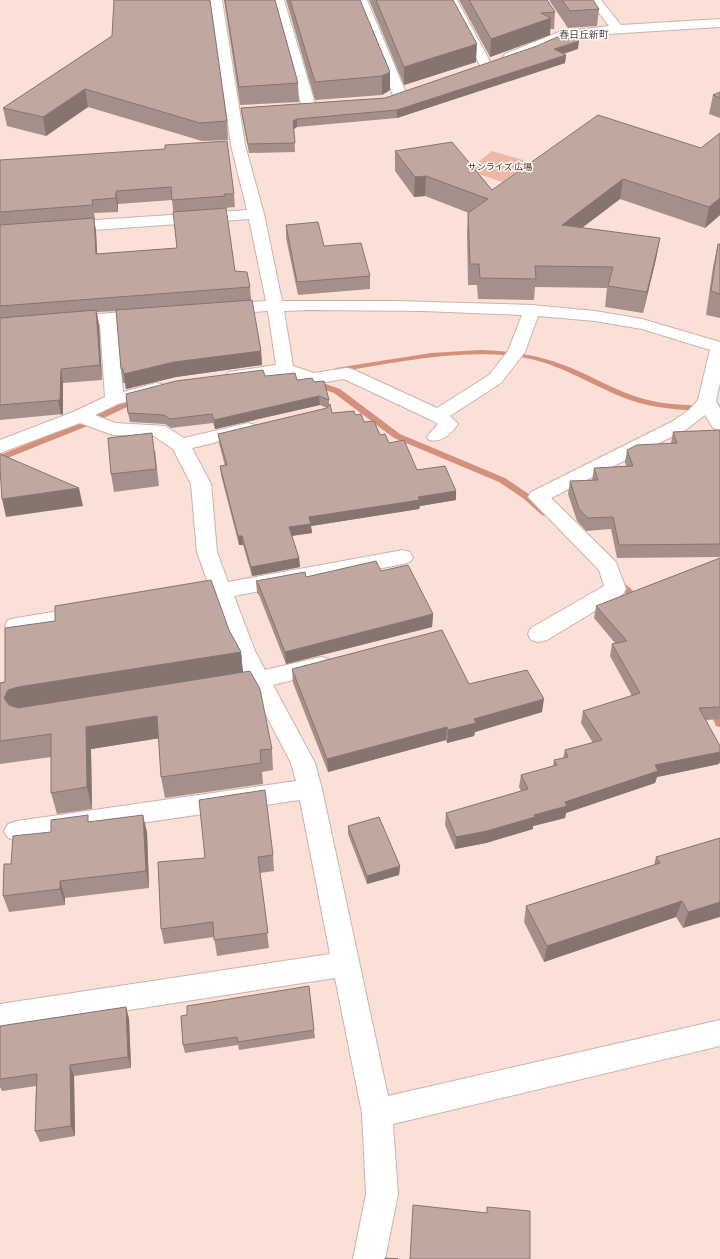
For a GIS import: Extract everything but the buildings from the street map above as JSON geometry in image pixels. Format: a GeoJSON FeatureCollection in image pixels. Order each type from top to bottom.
{"type":"FeatureCollection","features":[{"type":"Feature","properties":{"kind":"street"},"geometry":{"type":"LineString","coordinates":[[216,0],[240,112],[230,145],[256,214],[275,305],[285,369]]}},
{"type":"Feature","properties":{"kind":"street"},"geometry":{"type":"LineString","coordinates":[[278,0],[309,107]]}},
{"type":"Feature","properties":{"kind":"street"},"geometry":{"type":"LineString","coordinates":[[361,0],[399,94]]}},
{"type":"Feature","properties":{"kind":"street"},"geometry":{"type":"LineString","coordinates":[[451,0],[486,65]]}},
{"type":"Feature","properties":{"kind":"street"},"geometry":{"type":"LineString","coordinates":[[595,0],[618,29]]}},
{"type":"Feature","properties":{"kind":"street"},"geometry":{"type":"LineString","coordinates":[[557,23],[565,35]]}},
{"type":"Feature","properties":{"kind":"street"},"geometry":{"type":"LineString","coordinates":[[472,70],[532,49],[543,42],[565,35],[618,29],[720,23]]}},
{"type":"Feature","properties":{"kind":"street"},"geometry":{"type":"LineString","coordinates":[[385,100],[414,89]]}},
{"type":"Feature","properties":{"kind":"street"},"geometry":{"type":"LineString","coordinates":[[293,108],[324,106]]}},
{"type":"Feature","properties":{"kind":"street"},"geometry":{"type":"LineString","coordinates":[[46,229],[256,214]]}},
{"type":"Feature","properties":{"kind":"street"},"geometry":{"type":"LineString","coordinates":[[211,310],[275,305],[364,305],[532,310],[578,314],[642,324],[719,347],[716,415],[696,414],[680,425],[538,497],[609,567],[615,589],[539,634]]}},
{"type":"Feature","properties":{"kind":"street"},"geometry":{"type":"LineString","coordinates":[[438,416],[495,379],[516,352],[532,310]]}},
{"type":"Feature","properties":{"kind":"street"},"geometry":{"type":"LineString","coordinates":[[54,322],[163,313]]}},
{"type":"Feature","properties":{"kind":"street"},"geometry":{"type":"LineString","coordinates":[[108,318],[114,399]]}},
{"type":"Feature","properties":{"kind":"street"},"geometry":{"type":"LineString","coordinates":[[223,377],[285,369],[313,379],[346,373],[438,416],[449,424],[436,436]]}},
{"type":"Feature","properties":{"kind":"street"},"geometry":{"type":"LineString","coordinates":[[0,447],[80,416],[114,399],[169,384]]}},
{"type":"Feature","properties":{"kind":"street"},"geometry":{"type":"LineString","coordinates":[[80,416],[113,429],[158,430],[181,445],[201,484],[207,552],[244,651],[303,763],[310,789],[377,1113],[382,1194],[370,1259]]}},
{"type":"Feature","properties":{"kind":"street"},"geometry":{"type":"LineString","coordinates":[[181,445],[266,425]]}},
{"type":"Feature","properties":{"kind":"street"},"geometry":{"type":"LineString","coordinates":[[183,598],[403,557]]}},
{"type":"Feature","properties":{"kind":"street"},"geometry":{"type":"LineString","coordinates":[[16,626],[100,612]]}},
{"type":"Feature","properties":{"kind":"street"},"geometry":{"type":"LineString","coordinates":[[228,686],[260,681],[345,659]]}},
{"type":"Feature","properties":{"kind":"street"},"geometry":{"type":"LineString","coordinates":[[17,831],[310,789]]}},
{"type":"Feature","properties":{"kind":"street"},"geometry":{"type":"LineString","coordinates":[[0,1017],[346,964]]}},
{"type":"Feature","properties":{"kind":"street"},"geometry":{"type":"LineString","coordinates":[[377,1113],[720,1033]]}},
{"type":"Feature","properties":{"kind":"green space","name":"サンライズ 広場"},"geometry":{"type":"Polygon","coordinates":[[[492,151],[530,162],[502,182],[468,170],[492,151]]]}},
{"type":"Feature","properties":{"kind":"waterway"},"geometry":{"type":"LineString","coordinates":[[336,370],[456,353],[504,353],[540,359],[641,401],[663,405],[720,409]]}},
{"type":"Feature","properties":{"kind":"waterway"},"geometry":{"type":"LineString","coordinates":[[314,383],[337,391],[397,436],[502,480],[527,497],[545,513]]}},
{"type":"Feature","properties":{"kind":"waterway"},"geometry":{"type":"LineString","coordinates":[[0,458],[82,425],[126,404],[140,400]]}},
{"type":"Feature","properties":{"kind":"waterway"},"geometry":{"type":"LineString","coordinates":[[616,580],[640,602]]}},
{"type":"Feature","properties":{"kind":"waterway"},"geometry":{"type":"LineString","coordinates":[[713,707],[720,723]]}},
{"type":"Feature","properties":{"kind":"district","name":"春日丘新町"},"geometry":{"type":"Point","coordinates":[584,34]}}]}
